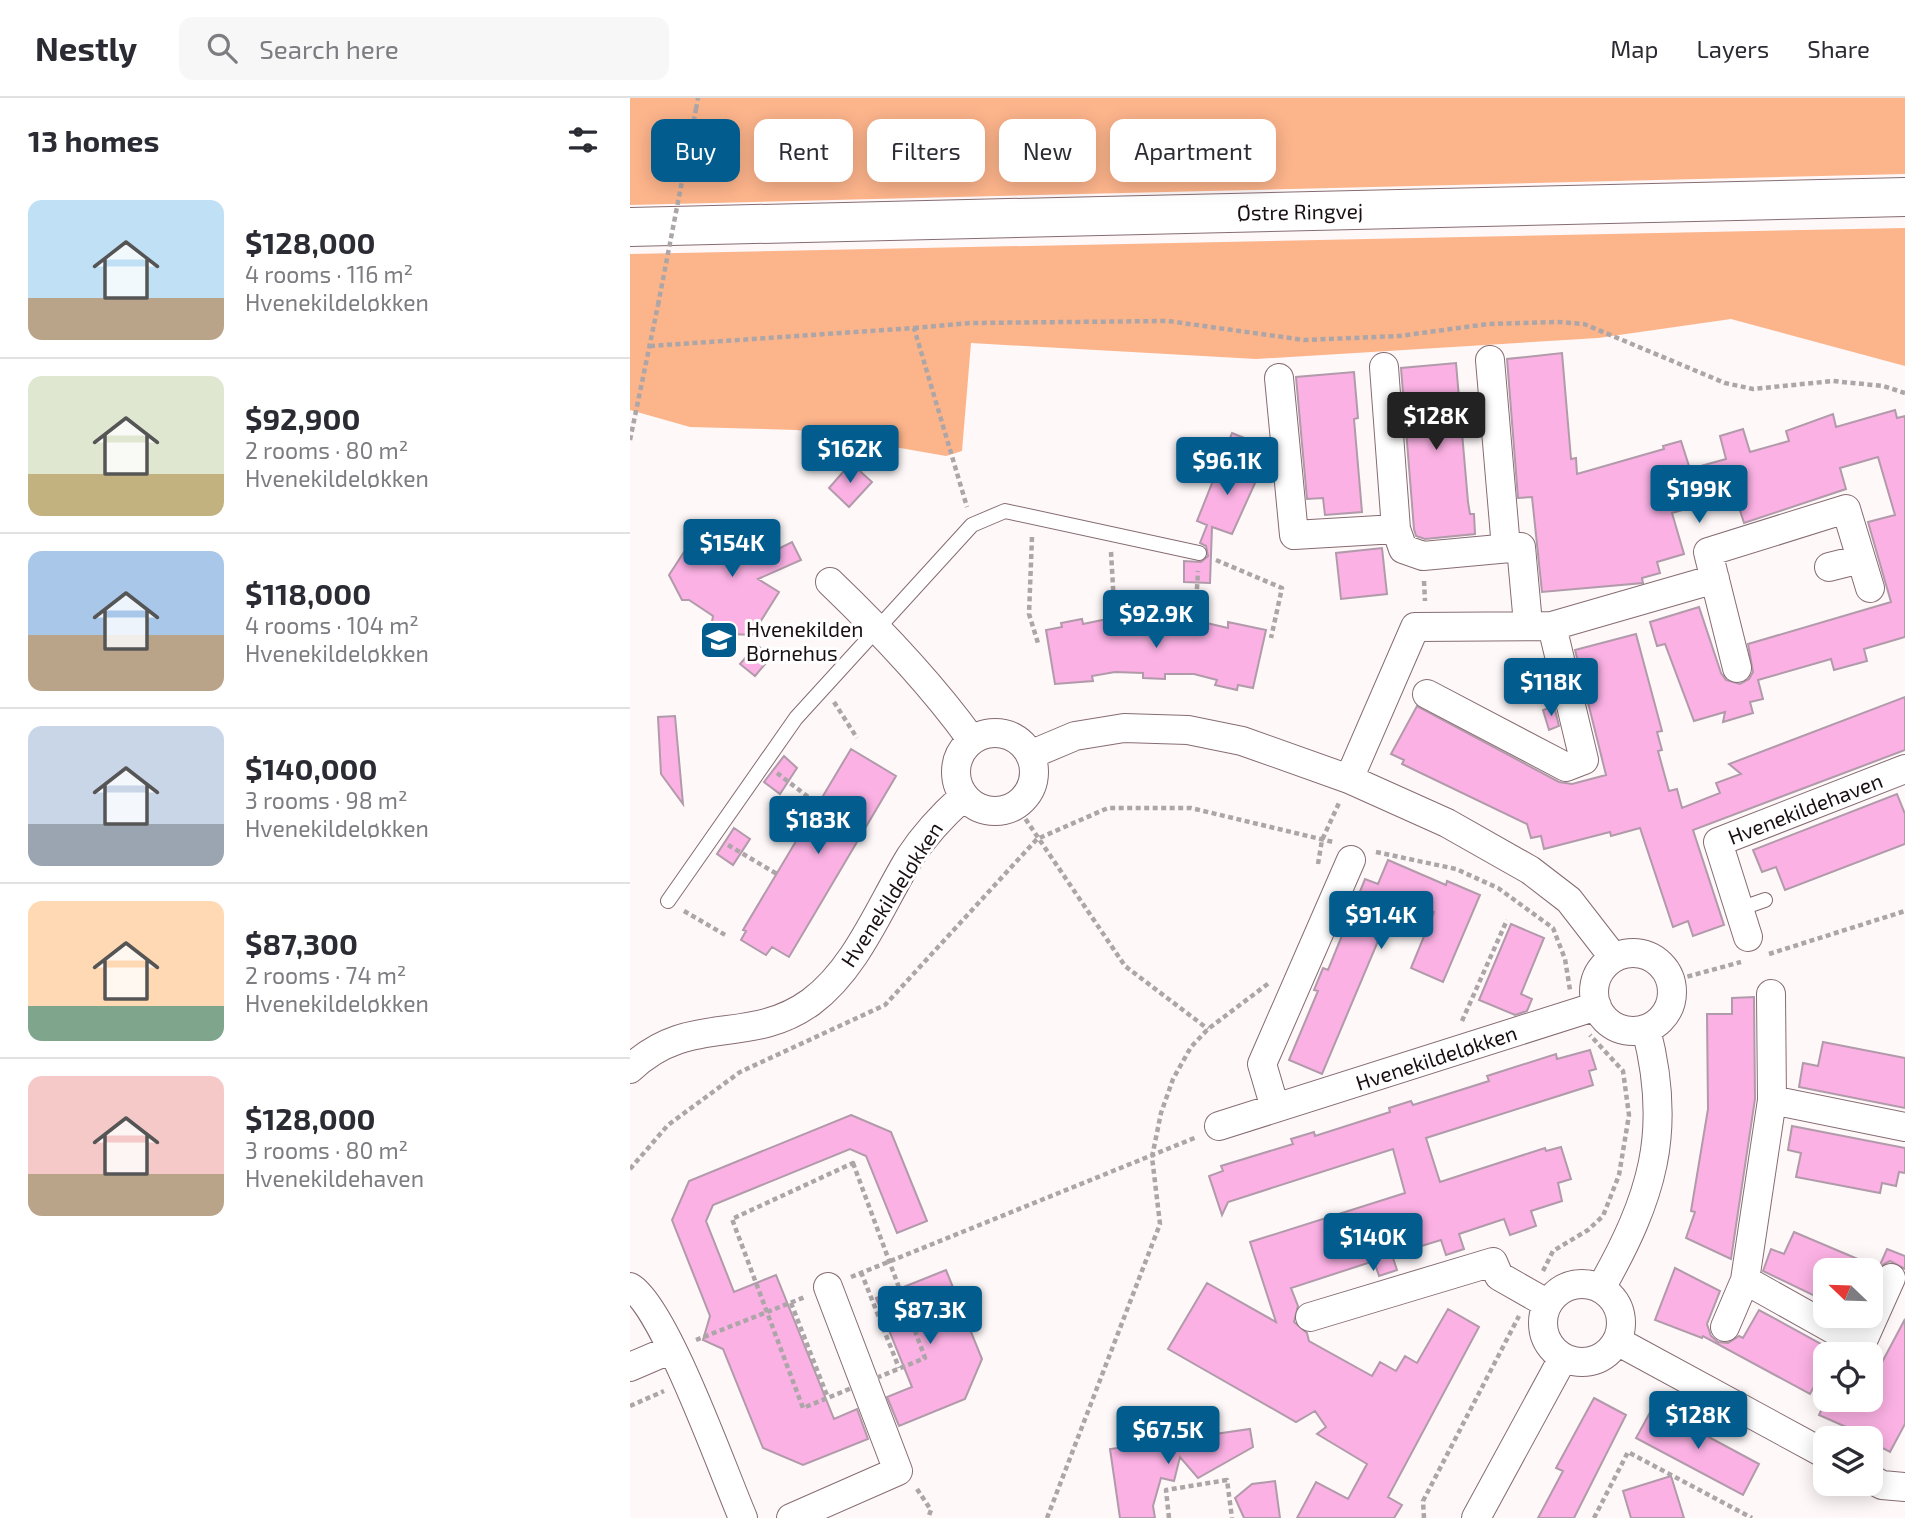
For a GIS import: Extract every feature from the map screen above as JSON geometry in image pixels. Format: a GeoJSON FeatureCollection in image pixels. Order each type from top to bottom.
{"type":"FeatureCollection","features":[{"type":"Feature","properties":{"kind":"main road","name":"Østre Ringvej"},"geometry":{"type":"LineString","coordinates":[[630,227],[1905,197]]}},
{"type":"Feature","properties":{"kind":"street"},"geometry":{"type":"LineString","coordinates":[[1490,360],[1506,548]]}},
{"type":"Feature","properties":{"kind":"street"},"geometry":{"type":"LineString","coordinates":[[1384,367],[1396,529],[1403,549],[1423,556],[1521,547],[1540,625],[1584,760],[1566,766],[1427,694]]}},
{"type":"Feature","properties":{"kind":"street"},"geometry":{"type":"LineString","coordinates":[[1279,378],[1294,535],[1396,529]]}},
{"type":"Feature","properties":{"kind":"street"},"geometry":{"type":"LineString","coordinates":[[1737,668],[1708,552],[1846,509],[1870,587]]}},
{"type":"Feature","properties":{"kind":"street"},"geometry":{"type":"LineString","coordinates":[[1829,568],[1861,559]]}},
{"type":"Feature","properties":{"kind":"street"},"geometry":{"type":"LineString","coordinates":[[1349,779],[1415,626],[1540,625],[1715,579]]}},
{"type":"Feature","properties":{"kind":"street"},"geometry":{"type":"LineString","coordinates":[[830,582],[878,628],[948,707],[971,740]]}},
{"type":"Feature","properties":{"kind":"street"},"geometry":{"type":"LineString","coordinates":[[1030,755],[1075,736],[1124,728],[1188,730],[1242,741],[1349,779],[1447,823],[1530,870],[1569,900],[1614,958]]}},
{"type":"Feature","properties":{"kind":"street"},"geometry":{"type":"LineString","coordinates":[[987,733],[1004,733],[1020,741],[1030,755],[1034,769],[1033,783],[1016,805],[1003,811],[988,811],[963,797],[956,782],[955,766],[961,751],[971,740],[987,733]]}},
{"type":"Feature","properties":{"kind":"street","name":"Hvenekildehaven"},"geometry":{"type":"LineString","coordinates":[[1751,948],[1752,905],[1718,842],[1905,769]]}},
{"type":"Feature","properties":{"kind":"street","name":"Hvenekildeløkken"},"geometry":{"type":"LineString","coordinates":[[630,1069],[645,1055],[678,1038],[778,1022],[813,1001],[847,964],[912,854],[941,817],[963,797]]}},
{"type":"Feature","properties":{"kind":"street"},"geometry":{"type":"LineString","coordinates":[[1275,1108],[1262,1064],[1351,860]]}},
{"type":"Feature","properties":{"kind":"street"},"geometry":{"type":"LineString","coordinates":[[1625,954],[1648,956],[1658,962],[1671,981],[1672,993],[1665,1015],[1646,1029],[1634,1031],[1611,1025],[1597,1006],[1595,984],[1599,974],[1614,958],[1625,954]]}},
{"type":"Feature","properties":{"kind":"street"},"geometry":{"type":"LineString","coordinates":[[1725,1328],[1745,1280],[1772,1100],[1771,994]]}},
{"type":"Feature","properties":{"kind":"street","name":"Hvenekildeløkken"},"geometry":{"type":"LineString","coordinates":[[1219,1126],[1597,1006]]}},
{"type":"Feature","properties":{"kind":"street"},"geometry":{"type":"LineString","coordinates":[[1601,1288],[1643,1203],[1656,1158],[1659,1110],[1654,1060],[1646,1029]]}},
{"type":"Feature","properties":{"kind":"street"},"geometry":{"type":"LineString","coordinates":[[1772,1100],[1905,1127]]}},
{"type":"Feature","properties":{"kind":"street"},"geometry":{"type":"LineString","coordinates":[[1310,1317],[1493,1262],[1499,1276],[1548,1304]]}},
{"type":"Feature","properties":{"kind":"street"},"geometry":{"type":"LineString","coordinates":[[1863,1342],[1891,1278]]}},
{"type":"Feature","properties":{"kind":"street"},"geometry":{"type":"LineString","coordinates":[[1745,1280],[1846,1342]]}},
{"type":"Feature","properties":{"kind":"street"},"geometry":{"type":"LineString","coordinates":[[1577,1283],[1601,1288],[1611,1295],[1622,1317],[1617,1341],[1599,1359],[1575,1362],[1563,1358],[1553,1350],[1543,1328],[1548,1304],[1555,1294],[1577,1283]]}},
{"type":"Feature","properties":{"kind":"street"},"geometry":{"type":"LineString","coordinates":[[630,1287],[639,1292],[660,1322],[743,1518]]}},
{"type":"Feature","properties":{"kind":"street"},"geometry":{"type":"LineString","coordinates":[[791,1518],[898,1471],[828,1287]]}},
{"type":"Feature","properties":{"kind":"street"},"geometry":{"type":"LineString","coordinates":[[1617,1341],[1813,1447]]}},
{"type":"Feature","properties":{"kind":"street"},"geometry":{"type":"LineString","coordinates":[[630,1367],[672,1349]]}},
{"type":"Feature","properties":{"kind":"street"},"geometry":{"type":"LineString","coordinates":[[1476,1518],[1563,1358]]}},
{"type":"Feature","properties":{"kind":"street"},"geometry":{"type":"LineString","coordinates":[[1883,1485],[1905,1487]]}},
{"type":"Feature","properties":{"kind":"lane"},"geometry":{"type":"LineString","coordinates":[[668,901],[763,761],[824,687],[972,525],[1005,510],[1199,553]]}},
{"type":"Feature","properties":{"kind":"path"},"geometry":{"type":"LineString","coordinates":[[630,440],[698,98]]}},
{"type":"Feature","properties":{"kind":"path"},"geometry":{"type":"LineString","coordinates":[[650,346],[970,323],[1168,321],[1304,340],[1399,336],[1488,324],[1558,322],[1584,324],[1725,383],[1753,389],[1833,382],[1883,386],[1905,393]]}},
{"type":"Feature","properties":{"kind":"path"},"geometry":{"type":"LineString","coordinates":[[914,328],[972,525]]}},
{"type":"Feature","properties":{"kind":"path"},"geometry":{"type":"LineString","coordinates":[[1033,517],[1029,614],[1038,643]]}},
{"type":"Feature","properties":{"kind":"path"},"geometry":{"type":"LineString","coordinates":[[1110,533],[1115,622]]}},
{"type":"Feature","properties":{"kind":"path"},"geometry":{"type":"LineString","coordinates":[[1195,622],[1199,553],[1282,588],[1271,638]]}},
{"type":"Feature","properties":{"kind":"path"},"geometry":{"type":"LineString","coordinates":[[1423,556],[1426,626]]}},
{"type":"Feature","properties":{"kind":"path"},"geometry":{"type":"LineString","coordinates":[[824,687],[857,738]]}},
{"type":"Feature","properties":{"kind":"path"},"geometry":{"type":"LineString","coordinates":[[763,761],[820,806]]}},
{"type":"Feature","properties":{"kind":"path"},"geometry":{"type":"LineString","coordinates":[[1318,866],[1322,840],[1349,779]]}},
{"type":"Feature","properties":{"kind":"path"},"geometry":{"type":"LineString","coordinates":[[1016,805],[1125,966],[1208,1029]]}},
{"type":"Feature","properties":{"kind":"path"},"geometry":{"type":"LineString","coordinates":[[712,836],[777,874]]}},
{"type":"Feature","properties":{"kind":"path"},"geometry":{"type":"LineString","coordinates":[[668,901],[727,936]]}},
{"type":"Feature","properties":{"kind":"path"},"geometry":{"type":"LineString","coordinates":[[1671,981],[1751,948],[1905,911]]}},
{"type":"Feature","properties":{"kind":"path"},"geometry":{"type":"LineString","coordinates":[[1463,1048],[1458,1029],[1507,920]]}},
{"type":"Feature","properties":{"kind":"path"},"geometry":{"type":"LineString","coordinates":[[1047,1518],[1160,1224],[1152,1157],[1161,1113],[1173,1079],[1191,1047],[1208,1029],[1272,981]]}},
{"type":"Feature","properties":{"kind":"path"},"geometry":{"type":"LineString","coordinates":[[672,1349],[1152,1157],[1219,1126]]}},
{"type":"Feature","properties":{"kind":"path"},"geometry":{"type":"LineString","coordinates":[[861,1272],[900,1368]]}},
{"type":"Feature","properties":{"kind":"path"},"geometry":{"type":"LineString","coordinates":[[791,1303],[828,1398]]}},
{"type":"Feature","properties":{"kind":"path"},"geometry":{"type":"LineString","coordinates":[[630,1406],[685,1381]]}},
{"type":"Feature","properties":{"kind":"path"},"geometry":{"type":"LineString","coordinates":[[1594,1518],[1628,1452],[1752,1518]]}},
{"type":"Feature","properties":{"kind":"path"},"geometry":{"type":"LineString","coordinates":[[898,1471],[917,1489],[931,1510],[928,1518]]}},
{"type":"Feature","properties":{"kind":"path"},"geometry":{"type":"LineString","coordinates":[[1169,1518],[1166,1490],[1227,1480],[1232,1518]]}},
{"type":"Feature","properties":{"kind":"path"},"geometry":{"type":"LineString","coordinates":[[1735,1518],[1739,1511]]}},
{"type":"Feature","properties":{"kind":"shaded area"},"geometry":{"type":"Polygon","coordinates":[[[630,98],[1905,98],[1905,174],[630,205],[630,98]]]}},
{"type":"Feature","properties":{"kind":"shaded area"},"geometry":{"type":"Polygon","coordinates":[[[1905,228],[1905,366],[1731,319],[1598,338],[1256,359],[971,343],[962,451],[946,456],[797,430],[690,427],[630,410],[630,254],[1905,228]]]}},
{"type":"Feature","properties":{"kind":"building"},"geometry":{"type":"Polygon","coordinates":[[[1562,353],[1571,459],[1576,458],[1577,474],[1664,449],[1663,446],[1681,441],[1690,469],[1726,459],[1720,436],[1743,429],[1750,452],[1789,441],[1786,431],[1833,414],[1836,427],[1895,410],[1897,418],[1905,416],[1905,637],[1864,649],[1867,661],[1834,670],[1831,659],[1758,680],[1763,699],[1750,702],[1753,713],[1723,722],[1725,712],[1694,721],[1665,644],[1657,646],[1650,622],[1699,607],[1721,673],[1726,680],[1740,684],[1749,679],[1753,672],[1748,644],[1891,602],[1868,522],[1895,515],[1878,457],[1840,468],[1846,489],[1744,523],[1735,495],[1672,513],[1684,554],[1657,562],[1660,573],[1642,578],[1643,583],[1542,592],[1532,497],[1518,498],[1507,359],[1562,353]]]}},
{"type":"Feature","properties":{"kind":"building"},"geometry":{"type":"Polygon","coordinates":[[[1456,363],[1468,502],[1470,514],[1474,514],[1475,534],[1425,539],[1416,536],[1414,529],[1401,368],[1456,363]]]}},
{"type":"Feature","properties":{"kind":"building"},"geometry":{"type":"Polygon","coordinates":[[[1354,372],[1358,418],[1354,419],[1362,512],[1325,515],[1323,498],[1307,499],[1296,377],[1354,372]]]}},
{"type":"Feature","properties":{"kind":"building"},"geometry":{"type":"Polygon","coordinates":[[[1232,433],[1269,448],[1269,452],[1232,534],[1212,527],[1210,583],[1184,582],[1184,561],[1201,562],[1208,556],[1206,546],[1200,543],[1207,525],[1197,521],[1232,433]]]}},
{"type":"Feature","properties":{"kind":"building"},"geometry":{"type":"Polygon","coordinates":[[[851,463],[872,482],[849,507],[829,488],[851,463]]]}},
{"type":"Feature","properties":{"kind":"building"},"geometry":{"type":"Polygon","coordinates":[[[714,522],[738,524],[738,532],[751,533],[757,545],[765,541],[772,552],[792,542],[801,560],[758,579],[779,592],[752,635],[710,633],[713,616],[689,600],[682,600],[669,575],[684,552],[692,553],[717,539],[714,522]]]}},
{"type":"Feature","properties":{"kind":"building"},"geometry":{"type":"Polygon","coordinates":[[[1382,548],[1387,594],[1341,599],[1336,553],[1382,548]]]}},
{"type":"Feature","properties":{"kind":"building"},"geometry":{"type":"Polygon","coordinates":[[[1144,614],[1166,614],[1166,620],[1198,621],[1228,628],[1228,622],[1266,630],[1253,688],[1238,685],[1237,690],[1215,685],[1217,680],[1194,674],[1165,674],[1165,679],[1143,678],[1143,673],[1115,672],[1092,676],[1093,681],[1055,684],[1046,630],[1062,627],[1061,623],[1082,619],[1083,624],[1107,619],[1144,620],[1144,614]]]}},
{"type":"Feature","properties":{"kind":"building"},"geometry":{"type":"Polygon","coordinates":[[[1636,634],[1662,731],[1657,732],[1662,750],[1658,751],[1669,791],[1677,789],[1682,808],[1720,793],[1716,783],[1741,774],[1729,764],[1905,697],[1905,750],[1693,830],[1724,925],[1693,936],[1688,921],[1673,927],[1640,828],[1611,836],[1610,832],[1544,849],[1541,836],[1531,838],[1527,824],[1402,764],[1404,760],[1391,754],[1417,706],[1559,782],[1572,784],[1606,775],[1575,650],[1636,634]]]}},
{"type":"Feature","properties":{"kind":"building"},"geometry":{"type":"Polygon","coordinates":[[[757,645],[771,657],[755,676],[740,664],[757,645]]]}},
{"type":"Feature","properties":{"kind":"building"},"geometry":{"type":"Polygon","coordinates":[[[1554,706],[1559,726],[1549,730],[1543,710],[1554,706]]]}},
{"type":"Feature","properties":{"kind":"building"},"geometry":{"type":"Polygon","coordinates":[[[675,716],[683,804],[661,774],[658,717],[675,716]]]}},
{"type":"Feature","properties":{"kind":"building"},"geometry":{"type":"Polygon","coordinates":[[[851,749],[896,776],[789,957],[772,947],[766,955],[741,940],[746,931],[743,930],[851,749]]]}},
{"type":"Feature","properties":{"kind":"building"},"geometry":{"type":"Polygon","coordinates":[[[784,756],[797,768],[780,794],[764,782],[784,756]]]}},
{"type":"Feature","properties":{"kind":"building"},"geometry":{"type":"Polygon","coordinates":[[[1897,794],[1905,814],[1905,844],[1785,890],[1776,867],[1762,872],[1753,850],[1897,794]]]}},
{"type":"Feature","properties":{"kind":"building"},"geometry":{"type":"Polygon","coordinates":[[[734,828],[750,839],[733,865],[717,854],[734,828]]]}},
{"type":"Feature","properties":{"kind":"building"},"geometry":{"type":"Polygon","coordinates":[[[1388,860],[1446,885],[1447,881],[1480,895],[1443,982],[1411,968],[1434,912],[1397,896],[1322,1074],[1289,1060],[1318,991],[1314,990],[1323,968],[1328,970],[1365,879],[1378,884],[1388,860]]]}},
{"type":"Feature","properties":{"kind":"building"},"geometry":{"type":"Polygon","coordinates":[[[1511,924],[1544,938],[1521,994],[1532,999],[1527,1011],[1515,1015],[1479,1000],[1511,924]]]}},
{"type":"Feature","properties":{"kind":"building"},"geometry":{"type":"Polygon","coordinates":[[[1754,997],[1755,1099],[1731,1259],[1686,1238],[1695,1212],[1691,1211],[1708,1109],[1707,1014],[1732,1014],[1732,998],[1754,997]]]}},
{"type":"Feature","properties":{"kind":"building"},"geometry":{"type":"Polygon","coordinates":[[[1823,1042],[1905,1058],[1905,1108],[1799,1087],[1803,1063],[1818,1066],[1823,1042]]]}},
{"type":"Feature","properties":{"kind":"building"},"geometry":{"type":"Polygon","coordinates":[[[1590,1050],[1596,1069],[1589,1071],[1593,1085],[1426,1138],[1440,1182],[1545,1148],[1546,1151],[1561,1147],[1571,1179],[1558,1183],[1562,1201],[1531,1211],[1536,1226],[1510,1235],[1504,1219],[1459,1234],[1464,1249],[1446,1255],[1441,1240],[1392,1255],[1397,1270],[1379,1276],[1374,1261],[1291,1288],[1298,1306],[1294,1322],[1307,1333],[1309,1341],[1372,1376],[1380,1362],[1396,1371],[1405,1356],[1417,1363],[1448,1309],[1479,1327],[1388,1497],[1402,1505],[1394,1518],[1297,1518],[1316,1482],[1348,1499],[1367,1464],[1317,1434],[1326,1427],[1315,1411],[1296,1422],[1168,1349],[1207,1283],[1276,1322],[1250,1242],[1405,1193],[1393,1149],[1228,1202],[1222,1215],[1209,1176],[1223,1171],[1221,1166],[1293,1144],[1291,1139],[1314,1132],[1315,1136],[1390,1112],[1389,1108],[1411,1101],[1413,1105],[1489,1081],[1487,1076],[1556,1054],[1557,1059],[1590,1050]]]}},
{"type":"Feature","properties":{"kind":"building"},"geometry":{"type":"Polygon","coordinates":[[[851,1115],[891,1132],[927,1221],[897,1233],[866,1156],[850,1149],[713,1205],[706,1221],[734,1292],[776,1275],[834,1419],[857,1409],[868,1439],[803,1465],[763,1448],[723,1349],[703,1340],[710,1316],[672,1220],[689,1181],[851,1115]]]}},
{"type":"Feature","properties":{"kind":"building"},"geometry":{"type":"Polygon","coordinates":[[[1792,1126],[1905,1148],[1905,1173],[1899,1172],[1896,1186],[1882,1183],[1880,1193],[1796,1177],[1801,1153],[1788,1150],[1792,1126]]]}},
{"type":"Feature","properties":{"kind":"building"},"geometry":{"type":"Polygon","coordinates":[[[1794,1232],[1855,1258],[1813,1258],[1813,1295],[1763,1271],[1771,1249],[1784,1254],[1794,1232]]]}},
{"type":"Feature","properties":{"kind":"building"},"geometry":{"type":"Polygon","coordinates":[[[1887,1249],[1905,1256],[1905,1269],[1890,1261],[1883,1265],[1887,1249]]]}},
{"type":"Feature","properties":{"kind":"building"},"geometry":{"type":"Polygon","coordinates":[[[1675,1268],[1720,1291],[1707,1324],[1711,1336],[1718,1342],[1728,1343],[1739,1336],[1743,1338],[1759,1310],[1818,1342],[1813,1342],[1813,1388],[1810,1394],[1703,1336],[1702,1338],[1655,1320],[1675,1268]]]}},
{"type":"Feature","properties":{"kind":"building"},"geometry":{"type":"Polygon","coordinates":[[[946,1270],[982,1359],[965,1399],[899,1426],[887,1397],[912,1387],[876,1298],[946,1270]]]}},
{"type":"Feature","properties":{"kind":"building"},"geometry":{"type":"Polygon","coordinates":[[[1905,1319],[1905,1424],[1890,1452],[1883,1448],[1883,1426],[1844,1426],[1819,1415],[1820,1412],[1883,1412],[1883,1360],[1905,1319]]]}},
{"type":"Feature","properties":{"kind":"building"},"geometry":{"type":"Polygon","coordinates":[[[1594,1398],[1626,1415],[1574,1518],[1538,1518],[1563,1471],[1556,1468],[1594,1398]]]}},
{"type":"Feature","properties":{"kind":"building"},"geometry":{"type":"Polygon","coordinates":[[[1653,1407],[1759,1464],[1743,1495],[1636,1438],[1653,1407]]]}},
{"type":"Feature","properties":{"kind":"building"},"geometry":{"type":"Polygon","coordinates":[[[1250,1429],[1253,1447],[1198,1478],[1180,1457],[1174,1481],[1161,1478],[1153,1506],[1155,1518],[1120,1518],[1110,1449],[1250,1429]]]}},
{"type":"Feature","properties":{"kind":"building"},"geometry":{"type":"Polygon","coordinates":[[[1671,1476],[1684,1518],[1631,1518],[1623,1491],[1671,1476]]]}},
{"type":"Feature","properties":{"kind":"building"},"geometry":{"type":"Polygon","coordinates":[[[1275,1481],[1280,1518],[1244,1518],[1235,1498],[1252,1484],[1275,1481]]]}},
{"type":"Feature","properties":{"kind":"place","name":"Hvenekilden Børnehus"},"geometry":{"type":"Point","coordinates":[719,640]}}]}
